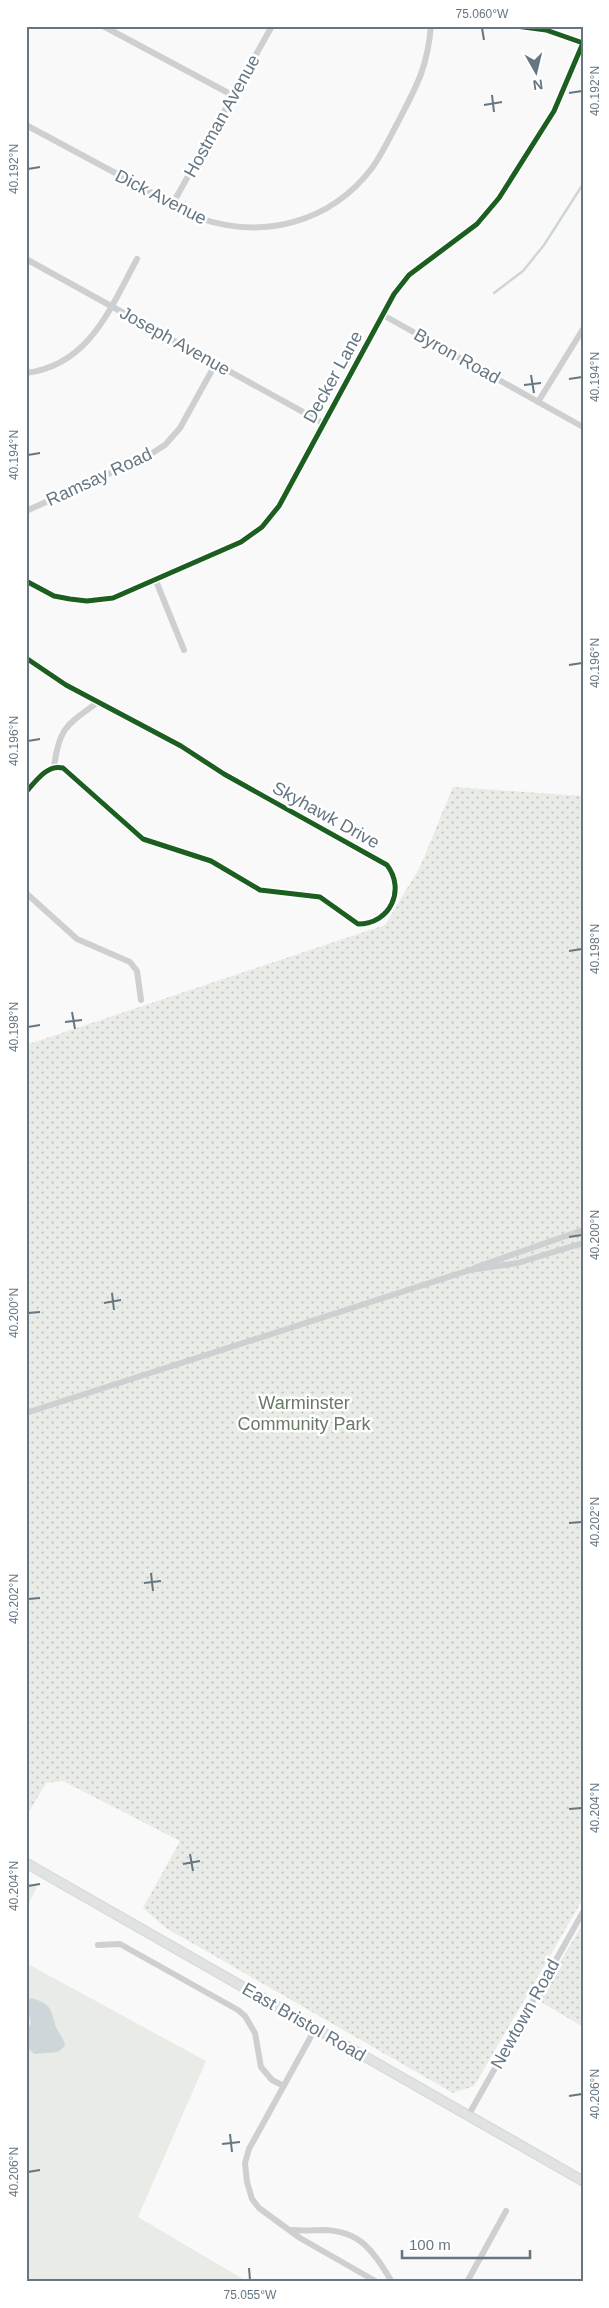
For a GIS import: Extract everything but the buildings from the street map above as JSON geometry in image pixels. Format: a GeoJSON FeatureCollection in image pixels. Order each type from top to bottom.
{"type":"FeatureCollection","features":[{"type":"Feature","properties":{"kind":"main road","name":"East Bristol Road"},"geometry":{"type":"LineString","coordinates":[[26,1863],[583,2181]]}},
{"type":"Feature","properties":{"kind":"street"},"geometry":{"type":"LineString","coordinates":[[103,26],[234,96]]}},
{"type":"Feature","properties":{"kind":"street","name":"Hostman Avenue"},"geometry":{"type":"LineString","coordinates":[[172,205],[272,26]]}},
{"type":"Feature","properties":{"kind":"street","name":"Dick Avenue"},"geometry":{"type":"LineString","coordinates":[[26,125],[172,205],[209,222],[247,228],[284,226],[308,218],[332,206],[362,179],[386,145],[423,75],[431,26]]}},
{"type":"Feature","properties":{"kind":"street"},"geometry":{"type":"LineString","coordinates":[[516,26],[546,30],[583,43]]}},
{"type":"Feature","properties":{"kind":"street","name":"Decker Lane"},"geometry":{"type":"LineString","coordinates":[[26,581],[54,596],[87,601],[113,598],[156,581],[240,542],[262,527],[279,506],[394,294],[409,275],[477,224],[499,198],[554,111],[583,43]]}},
{"type":"Feature","properties":{"kind":"street","name":"Joseph Avenue"},"geometry":{"type":"LineString","coordinates":[[26,259],[324,423]]}},
{"type":"Feature","properties":{"kind":"street"},"geometry":{"type":"LineString","coordinates":[[26,374],[61,363],[82,349],[96,333],[137,259]]}},
{"type":"Feature","properties":{"kind":"street","name":"Byron Road"},"geometry":{"type":"LineString","coordinates":[[383,315],[583,427]]}},
{"type":"Feature","properties":{"kind":"street"},"geometry":{"type":"LineString","coordinates":[[538,402],[583,329]]}},
{"type":"Feature","properties":{"kind":"street","name":"Ramsay Road"},"geometry":{"type":"LineString","coordinates":[[26,511],[146,457],[165,446],[180,428],[216,363]]}},
{"type":"Feature","properties":{"kind":"street"},"geometry":{"type":"LineString","coordinates":[[156,581],[184,650]]}},
{"type":"Feature","properties":{"kind":"street","name":"Skyhawk Drive"},"geometry":{"type":"LineString","coordinates":[[26,658],[84,695],[181,746],[224,774],[387,866],[396,882],[396,892],[391,906],[379,918],[358,924],[315,894],[260,890],[212,861],[143,839],[73,776],[56,767]]}},
{"type":"Feature","properties":{"kind":"street"},"geometry":{"type":"LineString","coordinates":[[26,792],[47,770],[56,767],[62,733],[73,721],[98,702]]}},
{"type":"Feature","properties":{"kind":"street"},"geometry":{"type":"LineString","coordinates":[[26,893],[77,939],[130,962],[137,971],[141,1000]]}},
{"type":"Feature","properties":{"kind":"street"},"geometry":{"type":"LineString","coordinates":[[470,1270],[480,1264],[583,1230]]}},
{"type":"Feature","properties":{"kind":"street"},"geometry":{"type":"LineString","coordinates":[[26,1413],[470,1270],[518,1263],[583,1243]]}},
{"type":"Feature","properties":{"kind":"street","name":"Newtown Road"},"geometry":{"type":"LineString","coordinates":[[468,2116],[583,1912]]}},
{"type":"Feature","properties":{"kind":"street","name":"East Bristol Road"},"geometry":{"type":"LineString","coordinates":[[98,1945],[120,1944],[238,2010],[253,2027],[261,2067],[272,2080],[284,2086]]}},
{"type":"Feature","properties":{"kind":"street"},"geometry":{"type":"LineString","coordinates":[[315,2028],[249,2149],[245,2163],[245,2174],[250,2194],[256,2204],[275,2221],[292,2230],[300,2238],[377,2282]]}},
{"type":"Feature","properties":{"kind":"street"},"geometry":{"type":"LineString","coordinates":[[467,2282],[506,2211]]}},
{"type":"Feature","properties":{"kind":"street"},"geometry":{"type":"LineString","coordinates":[[292,2230],[330,2230],[356,2238],[376,2254],[392,2282]]}},
{"type":"Feature","properties":{"kind":"green space","name":"Warminster Community Park"},"geometry":{"type":"Polygon","coordinates":[[[453,787],[583,796],[583,1899],[474,2086],[453,2093],[166,1928],[143,1908],[180,1841],[63,1781],[46,1783],[26,1817],[26,1045],[385,925],[420,867],[453,787]]]}},
{"type":"Feature","properties":{"kind":"green space"},"geometry":{"type":"Polygon","coordinates":[[[26,1881],[37,1887],[26,1908],[26,1881]]]}},
{"type":"Feature","properties":{"kind":"green space"},"geometry":{"type":"Polygon","coordinates":[[[583,1923],[583,2027],[538,2000],[583,1923]]]}},
{"type":"Feature","properties":{"kind":"green space"},"geometry":{"type":"Polygon","coordinates":[[[26,1963],[206,2061],[138,2217],[248,2282],[26,2282],[26,1963]]]}},
{"type":"Feature","properties":{"kind":"shaded area"},"geometry":{"type":"Polygon","coordinates":[[[31,1998],[50,2008],[65,2046],[58,2052],[34,2054],[26,2045],[26,2034],[31,2023],[26,2003],[31,1998]]]}},
{"type":"Feature","properties":{"kind":"waterway"},"geometry":{"type":"LineString","coordinates":[[494,293],[523,271],[544,245],[583,184]]}},
{"type":"Feature","properties":{"kind":"cycle path"},"geometry":{"type":"LineString","coordinates":[[26,581],[54,596],[87,601],[113,598],[241,542],[262,527],[279,506],[394,294],[409,275],[477,224],[499,198],[554,111],[583,43],[546,30],[516,26]]}},
{"type":"Feature","properties":{"kind":"cycle path"},"geometry":{"type":"LineString","coordinates":[[26,658],[66,685],[181,746],[224,774],[387,865],[393,875],[395,895],[392,904],[379,918],[358,924],[320,897],[260,890],[211,861],[143,839],[63,768],[57,767],[47,771],[26,792]]}}]}
